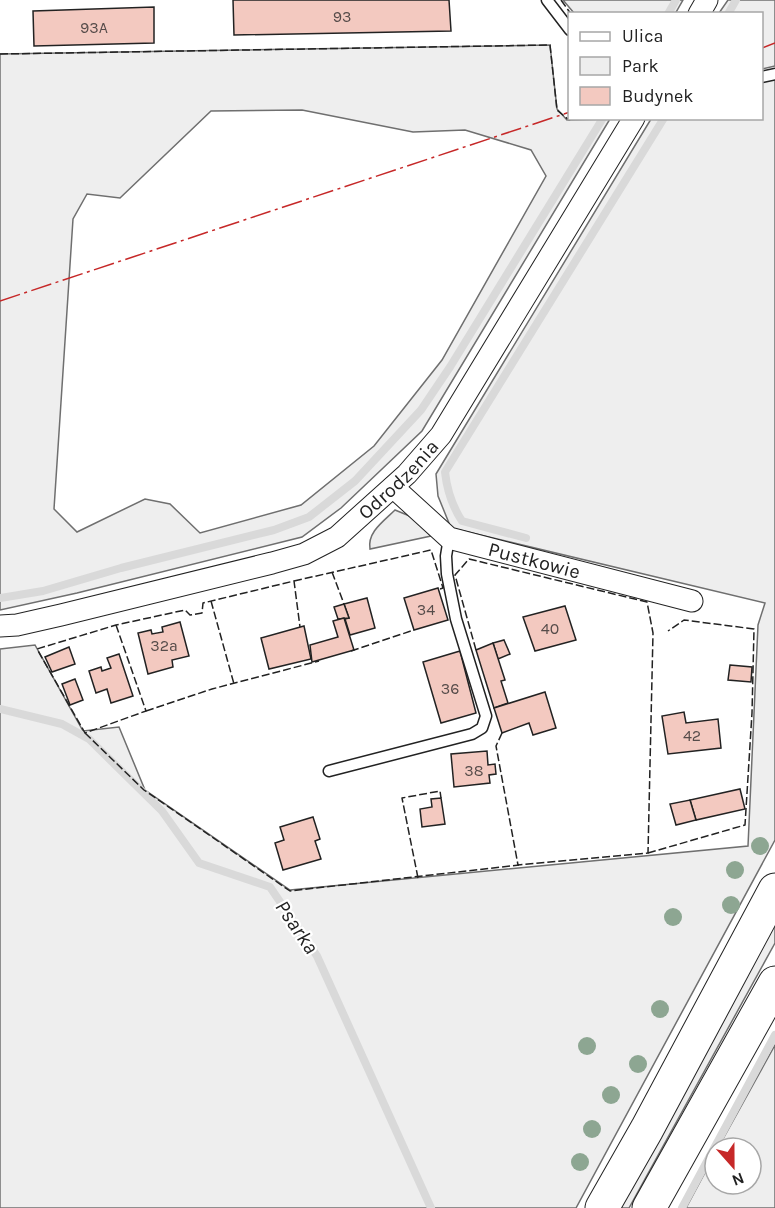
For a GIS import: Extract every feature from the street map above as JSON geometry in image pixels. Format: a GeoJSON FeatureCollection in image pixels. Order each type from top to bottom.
{"type":"FeatureCollection","features":[{"type":"Feature","properties":{"kind":"main road"},"geometry":{"type":"LineString","coordinates":[[602,1208],[647,1130],[775,890]]}},
{"type":"Feature","properties":{"kind":"main road"},"geometry":{"type":"LineString","coordinates":[[649,1208],[775,983]]}},
{"type":"Feature","properties":{"kind":"street","name":"Odrodzenia"},"geometry":{"type":"LineString","coordinates":[[0,627],[61,615],[304,554],[337,537],[393,487],[441,435],[633,120]]}},
{"type":"Feature","properties":{"kind":"street","name":"Pustkowie"},"geometry":{"type":"LineString","coordinates":[[393,487],[449,538],[692,601]]}},
{"type":"Feature","properties":{"kind":"lane"},"geometry":{"type":"LineString","coordinates":[[547,0],[568,27]]}},
{"type":"Feature","properties":{"kind":"lane"},"geometry":{"type":"LineString","coordinates":[[329,771],[472,734],[482,728],[486,716],[456,619],[447,574],[446,556],[449,538]]}},
{"type":"Feature","properties":{"kind":"green space"},"geometry":{"type":"Polygon","coordinates":[[[563,0],[683,0],[676,12],[573,12],[563,0]]]}},
{"type":"Feature","properties":{"kind":"green space"},"geometry":{"type":"Polygon","coordinates":[[[728,0],[775,0],[775,66],[763,69],[763,12],[720,12],[728,0]]]}},
{"type":"Feature","properties":{"kind":"green space"},"geometry":{"type":"Polygon","coordinates":[[[550,45],[557,109],[567,120],[609,120],[422,431],[341,508],[302,537],[0,610],[0,54],[550,45]],[[302,110],[211,111],[120,198],[87,194],[73,219],[54,509],[77,532],[145,499],[170,504],[200,533],[301,505],[374,446],[442,360],[546,176],[531,150],[465,130],[413,132],[302,110]]]}},
{"type":"Feature","properties":{"kind":"green space"},"geometry":{"type":"Polygon","coordinates":[[[775,77],[775,840],[576,1208],[0,1208],[0,649],[35,645],[83,731],[119,727],[145,790],[290,890],[748,846],[758,625],[765,603],[451,528],[438,496],[436,474],[650,120],[763,120],[763,80],[775,77]]]}},
{"type":"Feature","properties":{"kind":"green space"},"geometry":{"type":"Polygon","coordinates":[[[395,510],[412,517],[431,536],[370,549],[374,532],[395,510]]]}},
{"type":"Feature","properties":{"kind":"green space"},"geometry":{"type":"Polygon","coordinates":[[[775,917],[775,943],[629,1208],[616,1208],[775,917]]]}},
{"type":"Feature","properties":{"kind":"green space"},"geometry":{"type":"Polygon","coordinates":[[[775,1045],[775,1208],[686,1208],[703,1176],[703,1196],[763,1196],[763,1136],[725,1136],[775,1045]]]}},
{"type":"Feature","properties":{"kind":"building"},"geometry":{"type":"Polygon","coordinates":[[[233,0],[449,0],[451,31],[234,35],[233,0]]]}},
{"type":"Feature","properties":{"kind":"building"},"geometry":{"type":"Polygon","coordinates":[[[154,7],[154,43],[34,46],[33,11],[154,7]]]}},
{"type":"Feature","properties":{"kind":"building"},"geometry":{"type":"Polygon","coordinates":[[[438,588],[448,620],[414,630],[404,598],[438,588]]]}},
{"type":"Feature","properties":{"kind":"building"},"geometry":{"type":"Polygon","coordinates":[[[367,598],[375,628],[350,635],[345,619],[349,618],[344,604],[367,598]]]}},
{"type":"Feature","properties":{"kind":"building"},"geometry":{"type":"Polygon","coordinates":[[[344,604],[349,618],[338,619],[334,607],[344,604]]]}},
{"type":"Feature","properties":{"kind":"building"},"geometry":{"type":"Polygon","coordinates":[[[565,606],[576,640],[535,651],[523,617],[565,606]]]}},
{"type":"Feature","properties":{"kind":"building"},"geometry":{"type":"Polygon","coordinates":[[[344,618],[354,650],[312,662],[310,645],[338,637],[333,621],[344,618]]]}},
{"type":"Feature","properties":{"kind":"building"},"geometry":{"type":"Polygon","coordinates":[[[180,622],[189,656],[172,660],[173,667],[148,674],[138,633],[151,630],[152,634],[163,632],[162,627],[180,622]]]}},
{"type":"Feature","properties":{"kind":"building"},"geometry":{"type":"Polygon","coordinates":[[[304,626],[311,659],[269,669],[261,638],[304,626]]]}},
{"type":"Feature","properties":{"kind":"building"},"geometry":{"type":"Polygon","coordinates":[[[504,640],[510,654],[498,659],[493,643],[504,640]]]}},
{"type":"Feature","properties":{"kind":"building"},"geometry":{"type":"Polygon","coordinates":[[[493,643],[505,680],[501,681],[508,703],[494,708],[476,650],[493,643]]]}},
{"type":"Feature","properties":{"kind":"building"},"geometry":{"type":"Polygon","coordinates":[[[69,647],[75,664],[52,672],[45,657],[69,647]]]}},
{"type":"Feature","properties":{"kind":"building"},"geometry":{"type":"Polygon","coordinates":[[[460,651],[476,713],[441,723],[423,662],[460,651]]]}},
{"type":"Feature","properties":{"kind":"building"},"geometry":{"type":"Polygon","coordinates":[[[119,654],[133,696],[111,703],[107,689],[96,693],[89,671],[101,667],[102,671],[111,668],[107,658],[119,654]]]}},
{"type":"Feature","properties":{"kind":"building"},"geometry":{"type":"Polygon","coordinates":[[[730,665],[752,667],[751,682],[728,680],[730,665]]]}},
{"type":"Feature","properties":{"kind":"building"},"geometry":{"type":"Polygon","coordinates":[[[75,679],[83,700],[70,705],[62,684],[75,679]]]}},
{"type":"Feature","properties":{"kind":"building"},"geometry":{"type":"Polygon","coordinates":[[[545,692],[556,728],[533,735],[529,723],[502,733],[494,708],[545,692]]]}},
{"type":"Feature","properties":{"kind":"building"},"geometry":{"type":"Polygon","coordinates":[[[684,712],[686,723],[718,719],[721,748],[668,754],[662,716],[684,712]]]}},
{"type":"Feature","properties":{"kind":"building"},"geometry":{"type":"Polygon","coordinates":[[[487,751],[488,765],[495,764],[496,774],[489,775],[490,783],[454,787],[451,754],[487,751]]]}},
{"type":"Feature","properties":{"kind":"building"},"geometry":{"type":"Polygon","coordinates":[[[740,789],[745,809],[696,820],[690,800],[740,789]]]}},
{"type":"Feature","properties":{"kind":"building"},"geometry":{"type":"Polygon","coordinates":[[[441,798],[445,824],[422,827],[420,809],[432,807],[431,799],[441,798]]]}},
{"type":"Feature","properties":{"kind":"building"},"geometry":{"type":"Polygon","coordinates":[[[690,800],[696,820],[676,825],[670,804],[690,800]]]}},
{"type":"Feature","properties":{"kind":"building"},"geometry":{"type":"Polygon","coordinates":[[[313,817],[320,839],[315,841],[321,859],[283,870],[275,843],[284,840],[280,827],[313,817]]]}},
{"type":"Feature","properties":{"kind":"waterway"},"geometry":{"type":"LineString","coordinates":[[669,12],[676,0]]}},
{"type":"Feature","properties":{"kind":"waterway"},"geometry":{"type":"LineString","coordinates":[[729,12],[736,0]]}},
{"type":"Feature","properties":{"kind":"waterway"},"geometry":{"type":"LineString","coordinates":[[0,598],[43,591],[121,568],[274,530],[309,517],[355,481],[421,410],[450,367],[602,120]]}},
{"type":"Feature","properties":{"kind":"waterway"},"geometry":{"type":"LineString","coordinates":[[526,538],[462,521],[450,498],[445,472],[663,120]]}},
{"type":"Feature","properties":{"kind":"waterway","name":"Psarka"},"geometry":{"type":"LineString","coordinates":[[0,709],[62,724],[89,739],[162,811],[199,863],[270,887],[317,956],[431,1208]]}},
{"type":"Feature","properties":{"kind":"waterway"},"geometry":{"type":"LineString","coordinates":[[682,1208],[775,1035]]}},
{"type":"Feature","properties":{"kind":"fence"},"geometry":{"type":"LineString","coordinates":[[561,0],[570,12]]}},
{"type":"Feature","properties":{"kind":"fence"},"geometry":{"type":"LineString","coordinates":[[0,54],[550,45],[557,110],[568,119]]}},
{"type":"Feature","properties":{"kind":"fence"},"geometry":{"type":"LineString","coordinates":[[294,581],[431,550],[443,588],[440,589]]}},
{"type":"Feature","properties":{"kind":"fence"},"geometry":{"type":"LineString","coordinates":[[476,650],[455,575],[469,559],[647,602],[653,633],[648,853],[518,865],[496,746],[502,733]]}},
{"type":"Feature","properties":{"kind":"fence"},"geometry":{"type":"LineString","coordinates":[[332,572],[344,604]]}},
{"type":"Feature","properties":{"kind":"fence"},"geometry":{"type":"LineString","coordinates":[[116,625],[146,711],[85,733],[37,649],[116,625],[185,610],[190,615],[202,613],[203,603],[294,581],[300,627]]}},
{"type":"Feature","properties":{"kind":"fence"},"geometry":{"type":"LineString","coordinates":[[211,601],[234,684]]}},
{"type":"Feature","properties":{"kind":"fence"},"geometry":{"type":"LineString","coordinates":[[648,853],[745,825],[752,713],[754,629],[684,620],[668,631]]}},
{"type":"Feature","properties":{"kind":"fence"},"geometry":{"type":"LineString","coordinates":[[351,651],[414,630]]}},
{"type":"Feature","properties":{"kind":"fence"},"geometry":{"type":"LineString","coordinates":[[146,711],[212,689],[319,661]]}},
{"type":"Feature","properties":{"kind":"fence"},"geometry":{"type":"LineString","coordinates":[[85,733],[144,790],[290,891],[519,865]]}},
{"type":"Feature","properties":{"kind":"fence"},"geometry":{"type":"LineString","coordinates":[[418,878],[402,798],[440,791],[441,798]]}},
{"type":"Feature","properties":{"kind":"power"},"geometry":{"type":"LineString","coordinates":[[763,48],[775,43]]}},
{"type":"Feature","properties":{"kind":"power"},"geometry":{"type":"LineString","coordinates":[[0,301],[568,113]]}}]}
